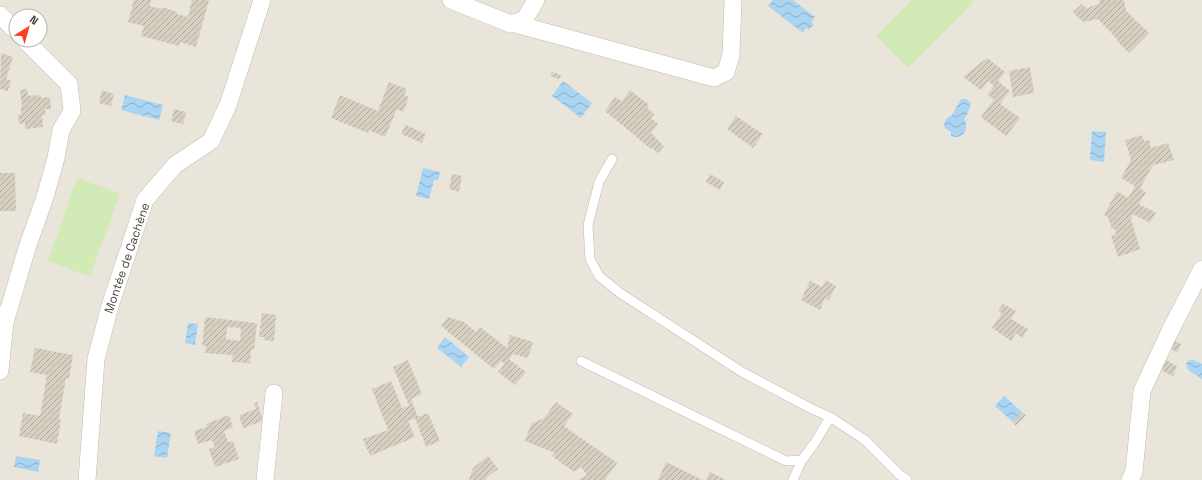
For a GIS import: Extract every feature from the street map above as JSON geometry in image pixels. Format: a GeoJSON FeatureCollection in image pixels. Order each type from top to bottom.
{"type":"FeatureCollection","features":[{"type":"Feature","properties":{"kind":"street","name":"Montée de Cachène"},"geometry":{"type":"LineString","coordinates":[[87,480],[96,359],[110,306],[145,200],[175,165],[211,141],[228,105],[262,0]]}},
{"type":"Feature","properties":{"kind":"street"},"geometry":{"type":"LineString","coordinates":[[451,0],[512,23],[714,78],[726,72],[732,55],[733,0]]}},
{"type":"Feature","properties":{"kind":"street"},"geometry":{"type":"LineString","coordinates":[[512,23],[525,19],[536,0]]}},
{"type":"Feature","properties":{"kind":"street"},"geometry":{"type":"LineString","coordinates":[[0,15],[8,23]]}},
{"type":"Feature","properties":{"kind":"street"},"geometry":{"type":"LineString","coordinates":[[0,371],[3,319],[45,197],[56,158],[61,130],[72,111],[69,84],[33,48]]}},
{"type":"Feature","properties":{"kind":"street"},"geometry":{"type":"LineString","coordinates":[[1130,480],[1134,472],[1142,391],[1169,333],[1202,269]]}},
{"type":"Feature","properties":{"kind":"street"},"geometry":{"type":"LineString","coordinates":[[265,480],[274,393]]}},
{"type":"Feature","properties":{"kind":"lane"},"geometry":{"type":"LineString","coordinates":[[612,159],[599,182],[588,225],[590,259],[599,276],[620,293],[742,372],[830,417],[865,440],[900,475],[907,480]]}},
{"type":"Feature","properties":{"kind":"lane"},"geometry":{"type":"LineString","coordinates":[[581,361],[786,461],[802,460]]}},
{"type":"Feature","properties":{"kind":"lane"},"geometry":{"type":"LineString","coordinates":[[793,480],[802,460],[816,441],[830,417]]}},
{"type":"Feature","properties":{"kind":"shaded area"},"geometry":{"type":"Polygon","coordinates":[[[0,0],[1202,0],[1202,480],[0,480],[0,0]]]}},
{"type":"Feature","properties":{"kind":"green space"},"geometry":{"type":"Polygon","coordinates":[[[912,0],[970,0],[973,3],[908,68],[876,36],[912,0]]]}},
{"type":"Feature","properties":{"kind":"green space"},"geometry":{"type":"Polygon","coordinates":[[[77,178],[120,193],[90,277],[48,261],[77,178]]]}},
{"type":"Feature","properties":{"kind":"water"},"geometry":{"type":"Polygon","coordinates":[[[773,0],[793,0],[815,17],[811,22],[814,24],[809,30],[806,28],[803,33],[768,6],[773,0]]]}},
{"type":"Feature","properties":{"kind":"water"},"geometry":{"type":"Polygon","coordinates":[[[563,81],[592,103],[581,118],[552,96],[563,81]]]}},
{"type":"Feature","properties":{"kind":"water"},"geometry":{"type":"Polygon","coordinates":[[[125,95],[163,105],[159,120],[121,110],[125,95]]]}},
{"type":"Feature","properties":{"kind":"water"},"geometry":{"type":"Polygon","coordinates":[[[961,99],[966,99],[971,103],[964,119],[966,127],[964,133],[959,137],[955,137],[951,136],[951,132],[945,128],[944,125],[946,119],[952,115],[961,99]]]}},
{"type":"Feature","properties":{"kind":"water"},"geometry":{"type":"Polygon","coordinates":[[[1092,131],[1106,132],[1104,162],[1090,160],[1092,131]]]}},
{"type":"Feature","properties":{"kind":"water"},"geometry":{"type":"Polygon","coordinates":[[[423,168],[440,172],[438,180],[434,180],[429,199],[416,196],[423,168]]]}},
{"type":"Feature","properties":{"kind":"water"},"geometry":{"type":"Polygon","coordinates":[[[188,323],[198,324],[195,345],[185,343],[188,323]]]}},
{"type":"Feature","properties":{"kind":"water"},"geometry":{"type":"Polygon","coordinates":[[[445,337],[469,357],[461,367],[437,348],[445,337]]]}},
{"type":"Feature","properties":{"kind":"water"},"geometry":{"type":"Polygon","coordinates":[[[1190,360],[1202,364],[1202,379],[1188,370],[1186,363],[1190,360]]]}},
{"type":"Feature","properties":{"kind":"water"},"geometry":{"type":"Polygon","coordinates":[[[1004,396],[1022,412],[1013,422],[995,406],[1004,396]]]}},
{"type":"Feature","properties":{"kind":"water"},"geometry":{"type":"Polygon","coordinates":[[[158,431],[171,433],[167,458],[154,456],[158,431]]]}},
{"type":"Feature","properties":{"kind":"water"},"geometry":{"type":"Polygon","coordinates":[[[16,456],[40,460],[38,472],[14,467],[16,456]]]}},
{"type":"Feature","properties":{"kind":"building"},"geometry":{"type":"Polygon","coordinates":[[[134,0],[151,0],[150,6],[161,9],[162,7],[188,17],[192,0],[209,0],[196,47],[180,42],[179,46],[141,36],[144,26],[128,22],[134,0]]]}},
{"type":"Feature","properties":{"kind":"building"},"geometry":{"type":"Polygon","coordinates":[[[1099,0],[1124,0],[1126,11],[1149,33],[1129,53],[1098,19],[1083,22],[1073,12],[1082,4],[1086,8],[1100,4],[1099,0]]]}},
{"type":"Feature","properties":{"kind":"building"},"geometry":{"type":"Polygon","coordinates":[[[1,53],[13,57],[6,79],[11,81],[8,91],[0,89],[1,53]]]}},
{"type":"Feature","properties":{"kind":"building"},"geometry":{"type":"Polygon","coordinates":[[[987,58],[1005,72],[998,81],[1010,91],[1000,104],[1020,118],[1006,136],[981,117],[994,99],[987,95],[994,86],[988,81],[981,90],[963,77],[987,58]]]}},
{"type":"Feature","properties":{"kind":"building"},"geometry":{"type":"Polygon","coordinates":[[[1030,67],[1034,93],[1013,97],[1009,71],[1030,67]]]}},
{"type":"Feature","properties":{"kind":"building"},"geometry":{"type":"Polygon","coordinates":[[[552,72],[561,75],[559,79],[550,76],[552,72]]]}},
{"type":"Feature","properties":{"kind":"building"},"geometry":{"type":"Polygon","coordinates":[[[389,82],[407,89],[404,95],[409,97],[403,112],[397,109],[385,137],[369,130],[368,133],[331,118],[340,95],[378,111],[389,82]]]}},
{"type":"Feature","properties":{"kind":"building"},"geometry":{"type":"Polygon","coordinates":[[[27,89],[28,96],[41,95],[41,98],[50,97],[51,109],[45,109],[46,115],[42,115],[43,127],[25,129],[25,123],[19,124],[18,115],[21,114],[22,106],[20,90],[27,89]]]}},
{"type":"Feature","properties":{"kind":"building"},"geometry":{"type":"Polygon","coordinates":[[[102,90],[114,94],[111,106],[99,103],[102,90]]]}},
{"type":"Feature","properties":{"kind":"building"},"geometry":{"type":"Polygon","coordinates":[[[630,90],[649,105],[647,108],[654,114],[651,118],[658,124],[651,133],[664,146],[658,153],[652,148],[651,149],[605,111],[615,97],[622,101],[630,90]]]}},
{"type":"Feature","properties":{"kind":"building"},"geometry":{"type":"Polygon","coordinates":[[[174,109],[186,112],[183,124],[171,121],[174,109]]]}},
{"type":"Feature","properties":{"kind":"building"},"geometry":{"type":"Polygon","coordinates":[[[736,116],[763,134],[753,148],[727,129],[736,116]]]}},
{"type":"Feature","properties":{"kind":"building"},"geometry":{"type":"Polygon","coordinates":[[[406,125],[426,134],[422,143],[401,134],[406,125]]]}},
{"type":"Feature","properties":{"kind":"building"},"geometry":{"type":"Polygon","coordinates":[[[1142,135],[1144,141],[1149,140],[1151,148],[1168,143],[1174,160],[1153,165],[1140,188],[1146,192],[1139,204],[1156,213],[1150,223],[1133,214],[1131,219],[1140,249],[1118,257],[1111,236],[1116,235],[1115,229],[1112,229],[1108,217],[1104,215],[1117,191],[1128,198],[1135,186],[1121,178],[1131,160],[1125,140],[1142,135]]]}},
{"type":"Feature","properties":{"kind":"building"},"geometry":{"type":"Polygon","coordinates":[[[0,173],[15,173],[16,211],[0,211],[0,173]]]}},
{"type":"Feature","properties":{"kind":"building"},"geometry":{"type":"Polygon","coordinates":[[[452,174],[462,176],[459,192],[449,189],[452,174]]]}},
{"type":"Feature","properties":{"kind":"building"},"geometry":{"type":"Polygon","coordinates":[[[710,174],[724,182],[720,190],[706,182],[710,174]]]}},
{"type":"Feature","properties":{"kind":"building"},"geometry":{"type":"Polygon","coordinates":[[[826,280],[836,286],[829,300],[825,298],[820,310],[801,300],[810,281],[822,287],[826,280]]]}},
{"type":"Feature","properties":{"kind":"building"},"geometry":{"type":"Polygon","coordinates":[[[1003,304],[1016,311],[1011,319],[1028,329],[1022,338],[1016,333],[1011,341],[992,328],[1002,313],[998,311],[1003,304]]]}},
{"type":"Feature","properties":{"kind":"building"},"geometry":{"type":"Polygon","coordinates":[[[262,313],[276,315],[274,341],[264,340],[264,337],[259,337],[262,313]]]}},
{"type":"Feature","properties":{"kind":"building"},"geometry":{"type":"Polygon","coordinates":[[[205,317],[257,323],[254,350],[251,349],[250,363],[232,362],[233,355],[205,353],[206,346],[202,346],[205,317]],[[227,327],[226,339],[240,341],[241,328],[227,327]]]}},
{"type":"Feature","properties":{"kind":"building"},"geometry":{"type":"Polygon","coordinates":[[[448,317],[464,322],[476,332],[480,327],[507,348],[510,335],[533,342],[528,358],[513,354],[509,359],[526,372],[515,385],[498,372],[505,364],[501,361],[494,369],[441,326],[448,317]]]}},
{"type":"Feature","properties":{"kind":"building"},"geometry":{"type":"Polygon","coordinates":[[[1175,341],[1181,344],[1177,352],[1171,349],[1175,341]]]}},
{"type":"Feature","properties":{"kind":"building"},"geometry":{"type":"Polygon","coordinates":[[[35,348],[73,355],[69,379],[66,378],[59,419],[61,420],[57,444],[19,436],[23,413],[40,416],[47,375],[30,372],[35,348]]]}},
{"type":"Feature","properties":{"kind":"building"},"geometry":{"type":"Polygon","coordinates":[[[408,360],[422,394],[411,399],[418,417],[428,413],[440,441],[426,447],[415,418],[408,421],[415,437],[370,456],[363,439],[388,430],[372,389],[391,381],[402,408],[409,406],[393,367],[408,360]]]}},
{"type":"Feature","properties":{"kind":"building"},"geometry":{"type":"Polygon","coordinates":[[[1166,360],[1177,366],[1173,376],[1161,370],[1166,360]]]}},
{"type":"Feature","properties":{"kind":"building"},"geometry":{"type":"Polygon","coordinates":[[[257,402],[263,421],[243,428],[239,415],[256,409],[254,403],[257,402]]]}},
{"type":"Feature","properties":{"kind":"building"},"geometry":{"type":"Polygon","coordinates":[[[556,402],[573,414],[564,426],[617,463],[605,480],[579,480],[587,475],[581,467],[574,472],[552,456],[555,453],[525,441],[531,424],[544,418],[556,402]]]}},
{"type":"Feature","properties":{"kind":"building"},"geometry":{"type":"Polygon","coordinates":[[[1022,412],[1026,415],[1016,426],[1013,422],[1022,412]]]}},
{"type":"Feature","properties":{"kind":"building"},"geometry":{"type":"Polygon","coordinates":[[[229,415],[233,427],[224,431],[228,442],[233,441],[239,459],[215,467],[209,449],[215,447],[212,440],[198,444],[194,431],[207,427],[206,424],[229,415]]]}},
{"type":"Feature","properties":{"kind":"building"},"geometry":{"type":"Polygon","coordinates":[[[488,456],[498,469],[487,477],[486,480],[469,480],[473,468],[488,456]]]}},
{"type":"Feature","properties":{"kind":"building"},"geometry":{"type":"Polygon","coordinates":[[[666,462],[703,480],[658,480],[666,462]]]}},
{"type":"Feature","properties":{"kind":"building"},"geometry":{"type":"Polygon","coordinates":[[[710,472],[726,480],[706,480],[710,472]]]}}]}
